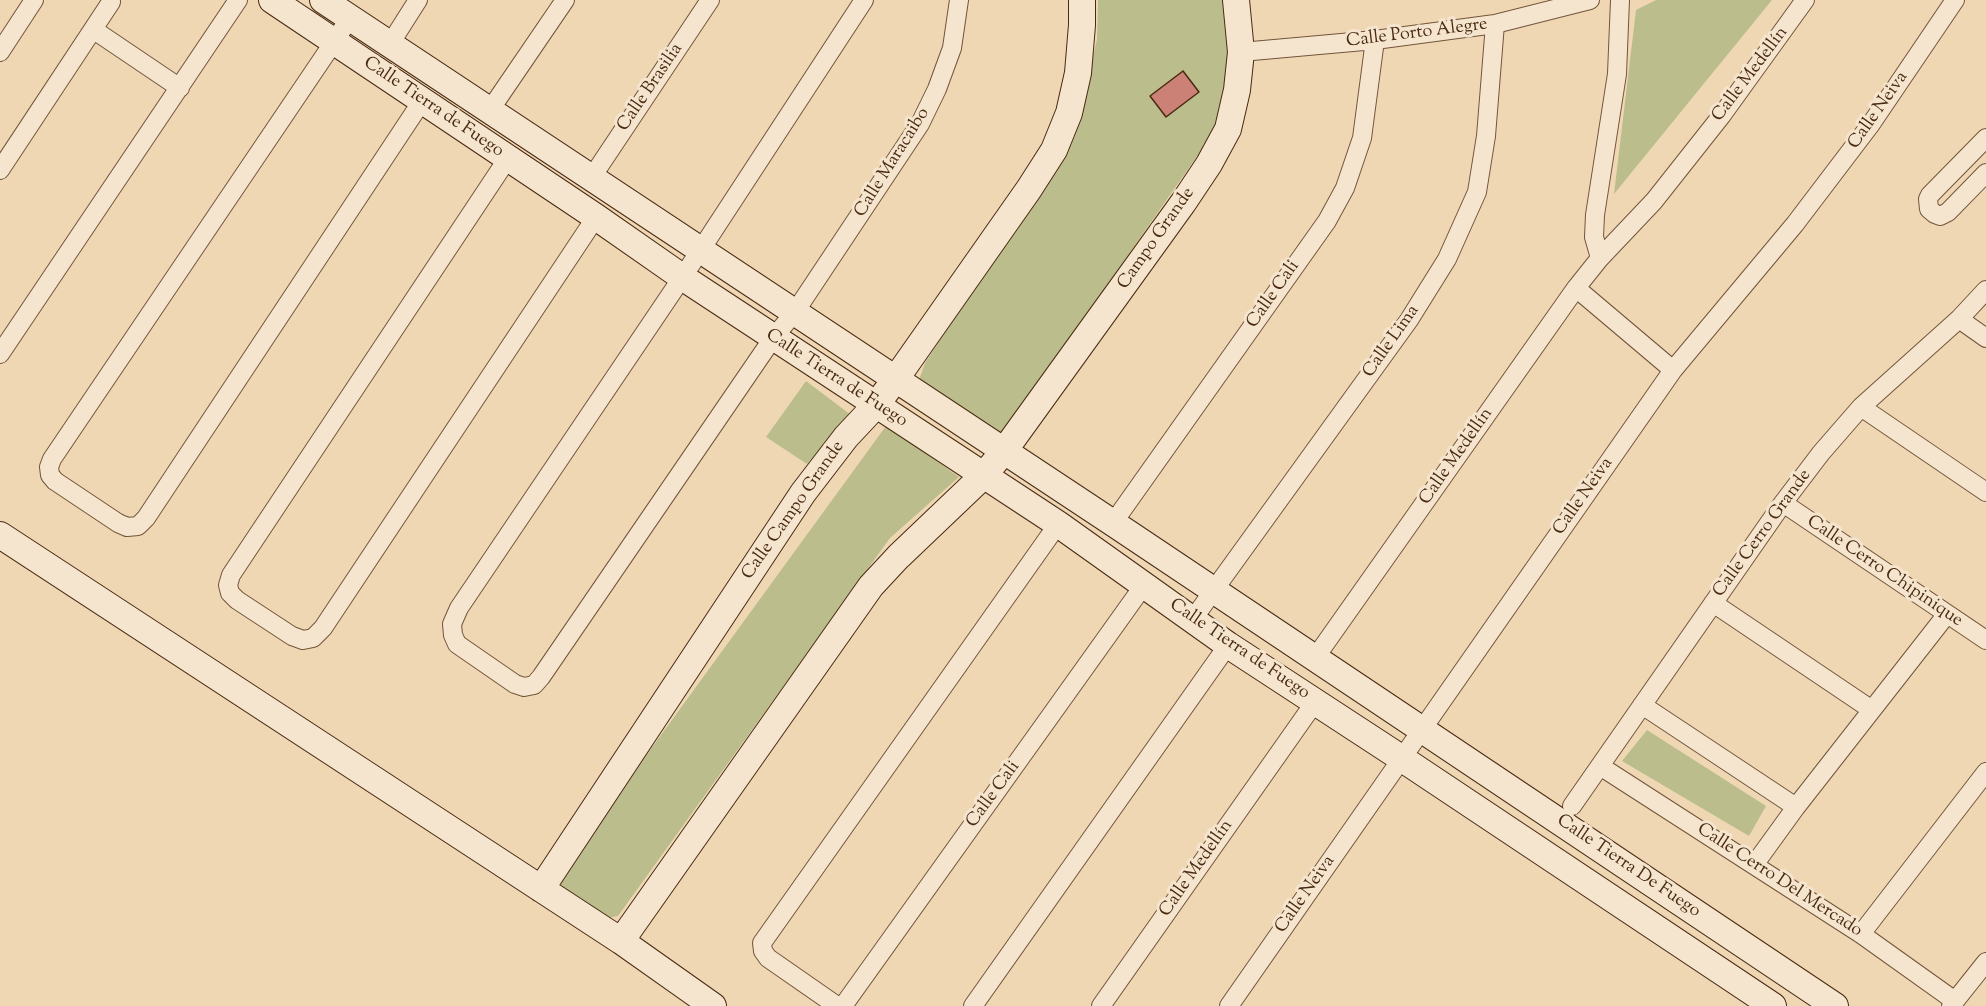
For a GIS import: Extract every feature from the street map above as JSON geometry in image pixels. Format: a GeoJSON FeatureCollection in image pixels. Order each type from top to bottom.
{"type":"FeatureCollection","features":[{"type":"Feature","properties":{"kind":"street"},"geometry":{"type":"LineString","coordinates":[[0,52],[34,0]]}},
{"type":"Feature","properties":{"kind":"street"},"geometry":{"type":"LineString","coordinates":[[0,354],[238,0]]}},
{"type":"Feature","properties":{"kind":"street","name":"Calle Tierra de Fuego"},"geometry":{"type":"LineString","coordinates":[[272,0],[773,338],[1058,524],[1228,645],[1401,758]]}},
{"type":"Feature","properties":{"kind":"street","name":"Calle Tierra de Fuego"},"geometry":{"type":"LineString","coordinates":[[323,0],[1421,729]]}},
{"type":"Feature","properties":{"kind":"street"},"geometry":{"type":"LineString","coordinates":[[390,44],[418,0]]}},
{"type":"Feature","properties":{"kind":"street"},"geometry":{"type":"LineString","coordinates":[[490,110],[565,0]]}},
{"type":"Feature","properties":{"kind":"street","name":"Calle Brasilia"},"geometry":{"type":"LineString","coordinates":[[592,177],[710,0]]}},
{"type":"Feature","properties":{"kind":"street"},"geometry":{"type":"LineString","coordinates":[[682,277],[864,0]]}},
{"type":"Feature","properties":{"kind":"street","name":"Calle Maracaibo"},"geometry":{"type":"LineString","coordinates":[[682,277],[459,608],[452,624],[457,644],[515,684],[524,687],[534,685],[541,677],[773,338],[795,312],[920,124],[938,89],[952,48],[959,0]]}},
{"type":"Feature","properties":{"kind":"street","name":"Calle Campo Grande"},"geometry":{"type":"LineString","coordinates":[[541,889],[803,493],[846,437],[876,405],[895,380],[1054,150],[1069,112],[1078,73],[1082,0]]}},
{"type":"Feature","properties":{"kind":"street","name":"Campo Grande"},"geometry":{"type":"LineString","coordinates":[[1004,451],[1183,203],[1209,164],[1228,129],[1237,90],[1241,52],[1236,0]]}},
{"type":"Feature","properties":{"kind":"street","name":"Calle Porto Alegre"},"geometry":{"type":"LineString","coordinates":[[1241,52],[1375,40],[1496,24],[1590,0]]}},
{"type":"Feature","properties":{"kind":"street"},"geometry":{"type":"LineString","coordinates":[[1600,258],[1594,237],[1595,215],[1617,74],[1620,0]]}},
{"type":"Feature","properties":{"kind":"street","name":"Calle Medellín"},"geometry":{"type":"LineString","coordinates":[[1315,658],[1576,288],[1600,258],[1654,201],[1722,115],[1805,0]]}},
{"type":"Feature","properties":{"kind":"street","name":"Calle Neiva"},"geometry":{"type":"LineString","coordinates":[[1229,1006],[1673,370],[1802,215],[1871,124],[1955,0]]}},
{"type":"Feature","properties":{"kind":"street"},"geometry":{"type":"LineString","coordinates":[[0,170],[111,3]]}},
{"type":"Feature","properties":{"kind":"street"},"geometry":{"type":"LineString","coordinates":[[350,18],[52,459],[49,467],[50,475],[55,481],[118,523],[138,526],[146,518],[422,101]]}},
{"type":"Feature","properties":{"kind":"street","name":"Calle Lima"},"geometry":{"type":"LineString","coordinates":[[1193,619],[1409,320],[1447,259],[1477,192],[1486,136],[1496,24]]}},
{"type":"Feature","properties":{"kind":"street"},"geometry":{"type":"LineString","coordinates":[[94,30],[180,88]]}},
{"type":"Feature","properties":{"kind":"street","name":"Calle Cali"},"geometry":{"type":"LineString","coordinates":[[1113,523],[1327,221],[1345,188],[1362,138],[1375,40]]}},
{"type":"Feature","properties":{"kind":"street"},"geometry":{"type":"LineString","coordinates":[[1982,182],[1948,212],[1940,216],[1929,209],[1930,195],[1986,138]]}},
{"type":"Feature","properties":{"kind":"street"},"geometry":{"type":"LineString","coordinates":[[508,158],[231,575],[228,585],[230,593],[237,600],[291,636],[303,640],[313,638],[323,628],[596,217]]}},
{"type":"Feature","properties":{"kind":"street"},"geometry":{"type":"LineString","coordinates":[[1576,288],[1673,370]]}},
{"type":"Feature","properties":{"kind":"street","name":"Calle Cerro Grande"},"geometry":{"type":"LineString","coordinates":[[1572,806],[1783,503],[1821,453],[1861,407],[1959,319],[1986,290]]}},
{"type":"Feature","properties":{"kind":"street"},"geometry":{"type":"LineString","coordinates":[[1959,319],[1986,338]]}},
{"type":"Feature","properties":{"kind":"street"},"geometry":{"type":"LineString","coordinates":[[1861,407],[1986,492]]}},
{"type":"Feature","properties":{"kind":"street"},"geometry":{"type":"LineString","coordinates":[[621,941],[871,586],[984,475],[1004,451]]}},
{"type":"Feature","properties":{"kind":"street","name":"Calle Cerro Chipinique"},"geometry":{"type":"LineString","coordinates":[[1783,503],[1986,640]]}},
{"type":"Feature","properties":{"kind":"street"},"geometry":{"type":"LineString","coordinates":[[837,1006],[768,958],[763,951],[762,943],[1058,524]]}},
{"type":"Feature","properties":{"kind":"street"},"geometry":{"type":"LineString","coordinates":[[0,535],[621,941],[713,1006]]}},
{"type":"Feature","properties":{"kind":"street","name":"Calle Cali"},"geometry":{"type":"LineString","coordinates":[[843,1006],[1144,585]]}},
{"type":"Feature","properties":{"kind":"street"},"geometry":{"type":"LineString","coordinates":[[1713,603],[1872,710]]}},
{"type":"Feature","properties":{"kind":"street"},"geometry":{"type":"LineString","coordinates":[[1754,865],[1796,807],[1947,614]]}},
{"type":"Feature","properties":{"kind":"street"},"geometry":{"type":"LineString","coordinates":[[973,1006],[1228,645]]}},
{"type":"Feature","properties":{"kind":"street","name":"Calle Medellín"},"geometry":{"type":"LineString","coordinates":[[1101,1006],[1314,702]]}},
{"type":"Feature","properties":{"kind":"street"},"geometry":{"type":"LineString","coordinates":[[1642,705],[1796,807]]}},
{"type":"Feature","properties":{"kind":"street","name":"Calle Tierra De Fuego"},"geometry":{"type":"LineString","coordinates":[[1421,729],[1835,1006]]}},
{"type":"Feature","properties":{"kind":"street","name":"Calle Tierra De Fuego"},"geometry":{"type":"LineString","coordinates":[[1401,758],[1773,1006]]}},
{"type":"Feature","properties":{"kind":"street","name":"Calle Cerro Del Mercado"},"geometry":{"type":"LineString","coordinates":[[1600,766],[1861,934],[1953,1004]]}},
{"type":"Feature","properties":{"kind":"street"},"geometry":{"type":"LineString","coordinates":[[1861,934],[1986,772]]}},
{"type":"Feature","properties":{"kind":"street"},"geometry":{"type":"LineString","coordinates":[[1953,1004],[1986,962]]}},
{"type":"Feature","properties":{"kind":"green space"},"geometry":{"type":"Polygon","coordinates":[[[1098,0],[1227,0],[1232,49],[1229,82],[1216,129],[1006,430],[998,433],[918,383],[925,363],[1075,136],[1097,39],[1098,0]]]}},
{"type":"Feature","properties":{"kind":"green space"},"geometry":{"type":"Polygon","coordinates":[[[1656,0],[1772,0],[1614,194],[1636,10],[1656,0]]]}},
{"type":"Feature","properties":{"kind":"green space"},"geometry":{"type":"Polygon","coordinates":[[[806,381],[851,415],[807,464],[766,437],[806,381]]]}},
{"type":"Feature","properties":{"kind":"green space"},"geometry":{"type":"Polygon","coordinates":[[[886,426],[959,477],[890,538],[618,916],[608,918],[559,885],[559,875],[886,426]]]}},
{"type":"Feature","properties":{"kind":"green space"},"geometry":{"type":"Polygon","coordinates":[[[1647,730],[1766,806],[1749,836],[1622,761],[1647,730]]]}},
{"type":"Feature","properties":{"kind":"building"},"geometry":{"type":"Polygon","coordinates":[[[1183,71],[1199,92],[1166,117],[1150,96],[1183,71]]]}}]}
